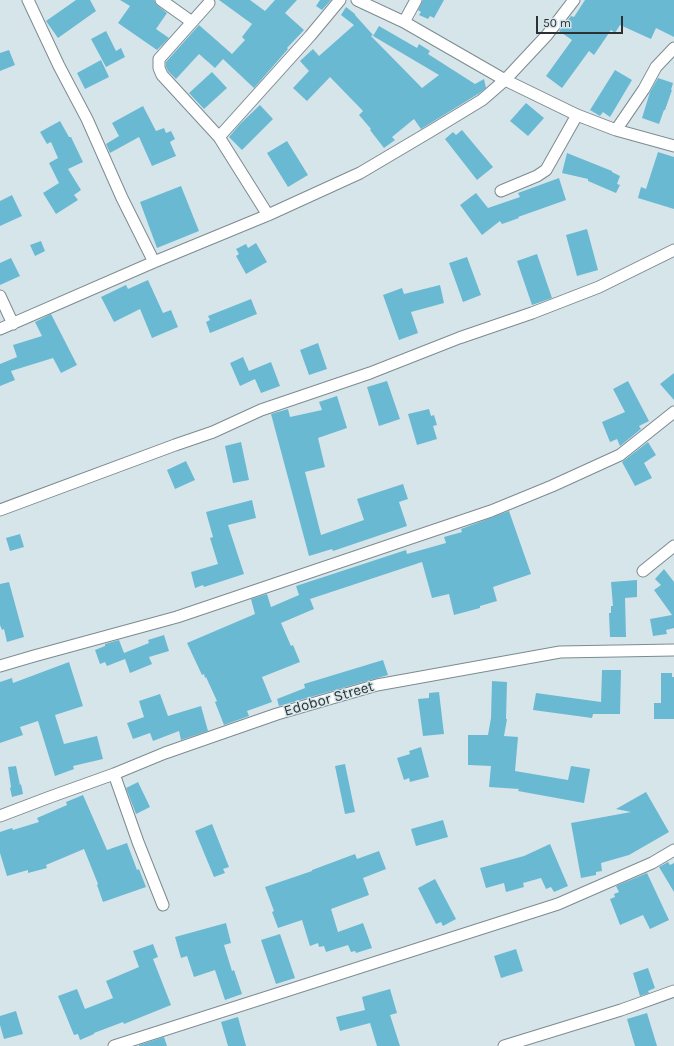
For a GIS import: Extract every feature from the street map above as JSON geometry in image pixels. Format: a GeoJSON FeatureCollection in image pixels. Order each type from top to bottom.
{"type":"FeatureCollection","features":[{"type":"Feature","properties":{"kind":"street"},"geometry":{"type":"LineString","coordinates":[[28,0],[59,66],[87,119],[122,198],[154,262]]}},
{"type":"Feature","properties":{"kind":"street"},"geometry":{"type":"LineString","coordinates":[[161,0],[192,22]]}},
{"type":"Feature","properties":{"kind":"street"},"geometry":{"type":"LineString","coordinates":[[219,137],[310,36],[340,0]]}},
{"type":"Feature","properties":{"kind":"street"},"geometry":{"type":"LineString","coordinates":[[357,0],[404,22],[505,80],[577,115],[616,130],[674,146]]}},
{"type":"Feature","properties":{"kind":"street"},"geometry":{"type":"LineString","coordinates":[[404,22],[416,0]]}},
{"type":"Feature","properties":{"kind":"street"},"geometry":{"type":"LineString","coordinates":[[0,329],[154,262],[268,215],[360,173],[431,132],[482,100],[505,80],[547,35],[574,0]]}},
{"type":"Feature","properties":{"kind":"street"},"geometry":{"type":"LineString","coordinates":[[210,3],[159,59],[159,68],[162,74],[219,137],[268,215]]}},
{"type":"Feature","properties":{"kind":"street"},"geometry":{"type":"LineString","coordinates":[[616,130],[644,89],[656,67],[674,48]]}},
{"type":"Feature","properties":{"kind":"street"},"geometry":{"type":"LineString","coordinates":[[501,191],[538,176],[546,170],[577,115]]}},
{"type":"Feature","properties":{"kind":"street"},"geometry":{"type":"LineString","coordinates":[[0,510],[152,453],[213,432],[261,410],[370,373],[459,338],[532,313],[599,287],[674,250]]}},
{"type":"Feature","properties":{"kind":"street"},"geometry":{"type":"LineString","coordinates":[[0,296],[13,324]]}},
{"type":"Feature","properties":{"kind":"street"},"geometry":{"type":"LineString","coordinates":[[0,666],[177,617],[491,511],[552,486],[620,454],[674,412]]}},
{"type":"Feature","properties":{"kind":"street"},"geometry":{"type":"LineString","coordinates":[[643,571],[674,546]]}},
{"type":"Feature","properties":{"kind":"street","name":"Edobor Street"},"geometry":{"type":"LineString","coordinates":[[0,816],[114,774],[165,752],[277,714],[377,685],[441,672],[560,652],[674,650]]}},
{"type":"Feature","properties":{"kind":"street"},"geometry":{"type":"LineString","coordinates":[[114,774],[138,842],[163,905]]}},
{"type":"Feature","properties":{"kind":"street"},"geometry":{"type":"LineString","coordinates":[[114,1046],[558,904],[652,862],[674,850]]}},
{"type":"Feature","properties":{"kind":"street"},"geometry":{"type":"LineString","coordinates":[[504,1046],[674,992]]}},
{"type":"Feature","properties":{"kind":"building"},"geometry":{"type":"Polygon","coordinates":[[[76,0],[90,0],[96,11],[58,38],[46,21],[76,0]]]}},
{"type":"Feature","properties":{"kind":"building"},"geometry":{"type":"Polygon","coordinates":[[[120,0],[154,0],[157,5],[167,13],[156,29],[169,38],[157,50],[118,23],[130,6],[120,0]]]}},
{"type":"Feature","properties":{"kind":"building"},"geometry":{"type":"Polygon","coordinates":[[[219,0],[250,0],[265,11],[275,0],[297,0],[285,13],[304,30],[254,88],[223,59],[215,68],[199,54],[176,79],[166,67],[166,62],[199,25],[232,54],[245,40],[242,37],[252,24],[219,0]]]}},
{"type":"Feature","properties":{"kind":"building"},"geometry":{"type":"Polygon","coordinates":[[[320,0],[331,0],[322,10],[316,6],[320,0]]]}},
{"type":"Feature","properties":{"kind":"building"},"geometry":{"type":"Polygon","coordinates":[[[423,0],[444,0],[434,18],[430,16],[428,19],[419,15],[421,12],[418,10],[423,0]]]}},
{"type":"Feature","properties":{"kind":"building"},"geometry":{"type":"Polygon","coordinates":[[[585,0],[674,0],[674,37],[656,28],[651,39],[620,25],[615,33],[611,30],[594,55],[589,51],[562,88],[546,76],[572,40],[559,31],[571,16],[574,17],[585,0]]]}},
{"type":"Feature","properties":{"kind":"building"},"geometry":{"type":"Polygon","coordinates":[[[346,7],[355,14],[373,35],[371,36],[422,88],[439,75],[373,36],[379,26],[417,48],[419,44],[430,51],[428,54],[475,84],[484,79],[486,88],[421,129],[414,119],[392,137],[395,140],[384,148],[359,115],[363,111],[330,77],[307,101],[293,88],[309,71],[300,61],[313,49],[319,56],[354,25],[341,15],[346,7]]]}},
{"type":"Feature","properties":{"kind":"building"},"geometry":{"type":"Polygon","coordinates":[[[106,31],[116,51],[121,48],[125,57],[106,67],[91,39],[106,31]]]}},
{"type":"Feature","properties":{"kind":"building"},"geometry":{"type":"Polygon","coordinates":[[[9,50],[15,65],[0,71],[0,53],[9,50]]]}},
{"type":"Feature","properties":{"kind":"building"},"geometry":{"type":"Polygon","coordinates":[[[101,60],[109,77],[85,89],[77,73],[101,60]]]}},
{"type":"Feature","properties":{"kind":"building"},"geometry":{"type":"Polygon","coordinates":[[[615,70],[632,80],[610,117],[603,112],[600,116],[590,110],[615,70]]]}},
{"type":"Feature","properties":{"kind":"building"},"geometry":{"type":"Polygon","coordinates":[[[212,72],[227,88],[204,109],[189,93],[212,72]]]}},
{"type":"Feature","properties":{"kind":"building"},"geometry":{"type":"Polygon","coordinates":[[[658,78],[673,83],[672,90],[659,124],[642,118],[650,92],[658,78]]]}},
{"type":"Feature","properties":{"kind":"building"},"geometry":{"type":"Polygon","coordinates":[[[526,103],[544,118],[528,136],[510,121],[526,103]]]}},
{"type":"Feature","properties":{"kind":"building"},"geometry":{"type":"Polygon","coordinates":[[[260,105],[273,119],[242,150],[229,137],[260,105]]]}},
{"type":"Feature","properties":{"kind":"building"},"geometry":{"type":"Polygon","coordinates":[[[143,106],[156,131],[164,128],[166,133],[171,131],[175,139],[170,142],[176,156],[152,166],[139,137],[110,153],[106,144],[119,136],[112,123],[143,106]]]}},
{"type":"Feature","properties":{"kind":"building"},"geometry":{"type":"Polygon","coordinates":[[[60,121],[69,137],[71,137],[83,162],[68,169],[81,190],[74,195],[78,200],[56,214],[43,193],[59,183],[49,163],[58,158],[51,142],[47,144],[40,132],[60,121]]]}},
{"type":"Feature","properties":{"kind":"building"},"geometry":{"type":"Polygon","coordinates":[[[462,130],[493,167],[477,180],[445,139],[453,132],[456,135],[462,130]]]}},
{"type":"Feature","properties":{"kind":"building"},"geometry":{"type":"Polygon","coordinates":[[[287,141],[308,175],[288,187],[267,153],[287,141]]]}},
{"type":"Feature","properties":{"kind":"building"},"geometry":{"type":"Polygon","coordinates":[[[658,152],[674,157],[674,209],[638,198],[641,187],[646,189],[658,152]]]}},
{"type":"Feature","properties":{"kind":"building"},"geometry":{"type":"Polygon","coordinates":[[[567,153],[612,171],[620,176],[617,184],[620,185],[616,193],[588,181],[588,179],[562,173],[567,153]]]}},
{"type":"Feature","properties":{"kind":"building"},"geometry":{"type":"Polygon","coordinates":[[[559,178],[566,200],[502,224],[500,221],[482,235],[460,205],[476,193],[488,208],[520,197],[518,193],[559,178]]]}},
{"type":"Feature","properties":{"kind":"building"},"geometry":{"type":"Polygon","coordinates":[[[181,186],[199,231],[157,248],[140,202],[181,186]]]}},
{"type":"Feature","properties":{"kind":"building"},"geometry":{"type":"Polygon","coordinates":[[[12,195],[22,216],[0,226],[0,201],[12,195]]]}},
{"type":"Feature","properties":{"kind":"building"},"geometry":{"type":"Polygon","coordinates":[[[587,229],[598,270],[577,276],[566,235],[587,229]]]}},
{"type":"Feature","properties":{"kind":"building"},"geometry":{"type":"Polygon","coordinates":[[[41,241],[45,251],[35,256],[30,245],[41,241]]]}},
{"type":"Feature","properties":{"kind":"building"},"geometry":{"type":"Polygon","coordinates":[[[256,243],[267,262],[246,274],[236,256],[239,254],[236,249],[246,244],[248,248],[256,243]]]}},
{"type":"Feature","properties":{"kind":"building"},"geometry":{"type":"Polygon","coordinates":[[[537,254],[552,298],[532,305],[517,261],[537,254]]]}},
{"type":"Feature","properties":{"kind":"building"},"geometry":{"type":"Polygon","coordinates":[[[467,257],[481,295],[463,302],[449,263],[467,257]]]}},
{"type":"Feature","properties":{"kind":"building"},"geometry":{"type":"Polygon","coordinates":[[[11,258],[20,276],[0,285],[0,263],[11,258]]]}},
{"type":"Feature","properties":{"kind":"building"},"geometry":{"type":"Polygon","coordinates":[[[148,280],[163,313],[171,310],[178,327],[152,338],[140,309],[114,322],[101,297],[126,285],[128,289],[148,280]]]}},
{"type":"Feature","properties":{"kind":"building"},"geometry":{"type":"Polygon","coordinates":[[[440,285],[444,303],[411,312],[418,333],[399,340],[383,295],[402,288],[404,294],[440,285]]]}},
{"type":"Feature","properties":{"kind":"building"},"geometry":{"type":"Polygon","coordinates":[[[251,299],[257,314],[210,333],[206,322],[210,320],[208,316],[251,299]]]}},
{"type":"Feature","properties":{"kind":"building"},"geometry":{"type":"Polygon","coordinates":[[[51,314],[77,365],[61,373],[53,358],[11,371],[15,380],[0,386],[0,364],[17,357],[13,345],[42,336],[35,322],[51,314]]]}},
{"type":"Feature","properties":{"kind":"building"},"geometry":{"type":"Polygon","coordinates":[[[318,343],[327,369],[309,375],[300,350],[318,343]]]}},
{"type":"Feature","properties":{"kind":"building"},"geometry":{"type":"Polygon","coordinates":[[[243,357],[249,371],[271,362],[280,386],[261,393],[255,379],[240,386],[230,363],[243,357]]]}},
{"type":"Feature","properties":{"kind":"building"},"geometry":{"type":"Polygon","coordinates":[[[674,373],[674,400],[660,384],[674,373]]]}},
{"type":"Feature","properties":{"kind":"building"},"geometry":{"type":"Polygon","coordinates":[[[387,381],[400,419],[379,426],[367,387],[387,381]]]}},
{"type":"Feature","properties":{"kind":"building"},"geometry":{"type":"Polygon","coordinates":[[[628,381],[649,421],[639,426],[641,429],[620,446],[617,439],[610,442],[602,422],[625,412],[613,389],[628,381]]]}},
{"type":"Feature","properties":{"kind":"building"},"geometry":{"type":"Polygon","coordinates":[[[337,396],[347,428],[318,438],[325,467],[305,472],[321,535],[364,520],[357,499],[403,484],[408,499],[399,502],[407,526],[333,551],[332,549],[309,556],[271,414],[288,409],[290,417],[322,410],[319,402],[337,396]]]}},
{"type":"Feature","properties":{"kind":"building"},"geometry":{"type":"Polygon","coordinates":[[[429,409],[431,416],[434,415],[437,425],[433,426],[437,439],[417,445],[408,414],[429,409]]]}},
{"type":"Feature","properties":{"kind":"building"},"geometry":{"type":"Polygon","coordinates":[[[241,442],[249,480],[233,483],[225,446],[241,442]]]}},
{"type":"Feature","properties":{"kind":"building"},"geometry":{"type":"Polygon","coordinates":[[[648,442],[656,455],[644,463],[652,478],[635,486],[622,462],[648,442]]]}},
{"type":"Feature","properties":{"kind":"building"},"geometry":{"type":"Polygon","coordinates":[[[186,461],[195,480],[175,489],[167,470],[186,461]]]}},
{"type":"Feature","properties":{"kind":"building"},"geometry":{"type":"Polygon","coordinates":[[[252,500],[256,518],[228,525],[244,574],[204,587],[203,585],[195,588],[191,572],[218,564],[210,538],[213,537],[206,512],[252,500]]]}},
{"type":"Feature","properties":{"kind":"building"},"geometry":{"type":"Polygon","coordinates":[[[509,511],[531,574],[493,587],[497,601],[480,606],[480,608],[454,615],[449,594],[432,598],[422,562],[310,599],[314,609],[281,623],[300,662],[262,677],[272,702],[247,711],[249,716],[224,725],[215,702],[217,701],[206,677],[205,678],[204,674],[202,675],[187,643],[255,614],[251,599],[267,594],[271,607],[299,595],[296,586],[406,550],[407,554],[446,543],[444,537],[462,532],[461,529],[509,511]]]}},
{"type":"Feature","properties":{"kind":"building"},"geometry":{"type":"Polygon","coordinates":[[[20,534],[24,547],[10,551],[6,538],[20,534]]]}},
{"type":"Feature","properties":{"kind":"building"},"geometry":{"type":"Polygon","coordinates":[[[664,569],[674,582],[674,628],[666,630],[667,634],[653,636],[650,619],[672,615],[654,590],[661,585],[655,579],[664,569]]]}},
{"type":"Feature","properties":{"kind":"building"},"geometry":{"type":"Polygon","coordinates":[[[637,580],[637,597],[625,598],[626,637],[610,637],[609,613],[611,613],[611,606],[613,606],[611,582],[637,580]]]}},
{"type":"Feature","properties":{"kind":"building"},"geometry":{"type":"Polygon","coordinates":[[[9,582],[24,637],[7,642],[4,629],[2,630],[0,625],[0,584],[9,582]]]}},
{"type":"Feature","properties":{"kind":"building"},"geometry":{"type":"Polygon","coordinates":[[[164,635],[169,651],[149,657],[152,664],[130,673],[125,659],[107,666],[105,662],[100,664],[95,650],[105,646],[105,644],[119,640],[124,653],[149,643],[148,640],[164,635]]]}},
{"type":"Feature","properties":{"kind":"building"},"geometry":{"type":"Polygon","coordinates":[[[383,660],[388,675],[279,706],[277,699],[305,688],[304,684],[383,660]]]}},
{"type":"Feature","properties":{"kind":"building"},"geometry":{"type":"Polygon","coordinates":[[[69,662],[83,706],[55,715],[64,744],[97,736],[103,759],[73,766],[74,769],[55,776],[38,721],[20,727],[23,735],[0,743],[0,682],[12,678],[13,683],[69,662]]]}},
{"type":"Feature","properties":{"kind":"building"},"geometry":{"type":"Polygon","coordinates":[[[602,670],[621,670],[620,714],[593,714],[592,718],[533,710],[536,693],[601,702],[602,670]]]}},
{"type":"Feature","properties":{"kind":"building"},"geometry":{"type":"Polygon","coordinates":[[[661,673],[672,673],[672,677],[674,677],[674,719],[654,719],[654,703],[661,703],[661,673]]]}},
{"type":"Feature","properties":{"kind":"building"},"geometry":{"type":"Polygon","coordinates":[[[492,681],[507,682],[507,719],[504,736],[518,737],[515,771],[568,780],[571,766],[590,769],[584,803],[518,791],[519,789],[489,787],[491,766],[468,765],[468,735],[488,735],[491,718],[492,681]]]}},
{"type":"Feature","properties":{"kind":"building"},"geometry":{"type":"Polygon","coordinates":[[[439,692],[444,734],[423,736],[418,699],[429,698],[429,693],[439,692]]]}},
{"type":"Feature","properties":{"kind":"building"},"geometry":{"type":"Polygon","coordinates":[[[160,694],[168,716],[201,706],[208,731],[181,740],[179,731],[153,741],[150,733],[133,739],[127,723],[144,717],[139,701],[160,694]]]}},
{"type":"Feature","properties":{"kind":"building"},"geometry":{"type":"Polygon","coordinates":[[[421,747],[429,777],[410,782],[409,778],[404,780],[397,758],[410,754],[409,751],[421,747]]]}},
{"type":"Feature","properties":{"kind":"building"},"geometry":{"type":"Polygon","coordinates":[[[345,764],[355,812],[345,814],[335,766],[345,764]]]}},
{"type":"Feature","properties":{"kind":"building"},"geometry":{"type":"Polygon","coordinates":[[[16,766],[23,794],[12,797],[8,767],[16,766]]]}},
{"type":"Feature","properties":{"kind":"building"},"geometry":{"type":"Polygon","coordinates":[[[138,782],[150,807],[136,814],[126,788],[138,782]]]}},
{"type":"Feature","properties":{"kind":"building"},"geometry":{"type":"Polygon","coordinates":[[[646,792],[669,832],[629,855],[601,863],[602,871],[596,872],[596,875],[581,878],[571,823],[631,812],[616,809],[646,792]]]}},
{"type":"Feature","properties":{"kind":"building"},"geometry":{"type":"Polygon","coordinates":[[[83,795],[107,850],[127,843],[137,870],[139,869],[146,887],[103,902],[97,885],[98,884],[84,849],[46,865],[47,868],[28,873],[28,870],[7,876],[0,853],[0,832],[12,828],[13,830],[39,822],[37,818],[67,805],[66,802],[83,795]]]}},
{"type":"Feature","properties":{"kind":"building"},"geometry":{"type":"Polygon","coordinates":[[[443,820],[448,837],[416,846],[411,829],[443,820]]]}},
{"type":"Feature","properties":{"kind":"building"},"geometry":{"type":"Polygon","coordinates":[[[212,824],[229,867],[223,869],[225,873],[214,877],[195,831],[212,824]]]}},
{"type":"Feature","properties":{"kind":"building"},"geometry":{"type":"Polygon","coordinates":[[[550,844],[568,886],[554,892],[551,887],[546,889],[541,878],[523,883],[524,887],[506,892],[504,883],[486,888],[480,868],[524,856],[550,844]]]}},
{"type":"Feature","properties":{"kind":"building"},"geometry":{"type":"Polygon","coordinates":[[[379,851],[386,869],[363,878],[369,895],[331,909],[338,932],[363,923],[372,948],[356,953],[355,951],[351,952],[348,945],[326,952],[324,946],[319,947],[318,943],[310,946],[302,920],[278,928],[272,912],[274,911],[265,887],[355,854],[357,859],[379,851]]]}},
{"type":"Feature","properties":{"kind":"building"},"geometry":{"type":"Polygon","coordinates":[[[668,862],[670,865],[674,863],[674,892],[659,867],[668,862]]]}},
{"type":"Feature","properties":{"kind":"building"},"geometry":{"type":"Polygon","coordinates":[[[647,873],[669,920],[650,929],[643,915],[620,925],[610,899],[615,897],[614,894],[619,892],[616,886],[647,873]]]}},
{"type":"Feature","properties":{"kind":"building"},"geometry":{"type":"Polygon","coordinates":[[[435,879],[456,919],[443,926],[441,922],[436,924],[418,888],[435,879]]]}},
{"type":"Feature","properties":{"kind":"building"},"geometry":{"type":"Polygon","coordinates":[[[226,923],[231,943],[224,945],[232,971],[234,970],[242,994],[225,1000],[215,970],[194,977],[187,956],[181,958],[175,937],[226,923]]]}},
{"type":"Feature","properties":{"kind":"building"},"geometry":{"type":"Polygon","coordinates":[[[280,934],[295,978],[276,984],[261,940],[280,934]]]}},
{"type":"Feature","properties":{"kind":"building"},"geometry":{"type":"Polygon","coordinates":[[[153,944],[158,957],[153,959],[171,1005],[124,1024],[123,1022],[94,1033],[80,1040],[78,1034],[74,1035],[58,996],[77,989],[85,1009],[113,998],[106,981],[139,967],[133,951],[153,944]]]}},
{"type":"Feature","properties":{"kind":"building"},"geometry":{"type":"Polygon","coordinates":[[[516,949],[523,971],[501,978],[494,956],[516,949]]]}},
{"type":"Feature","properties":{"kind":"building"},"geometry":{"type":"Polygon","coordinates":[[[648,968],[655,988],[648,991],[649,993],[640,996],[633,973],[648,968]]]}},
{"type":"Feature","properties":{"kind":"building"},"geometry":{"type":"Polygon","coordinates":[[[390,989],[397,1013],[390,1015],[400,1046],[377,1046],[370,1023],[340,1031],[336,1017],[365,1010],[362,997],[390,989]]]}},
{"type":"Feature","properties":{"kind":"building"},"geometry":{"type":"Polygon","coordinates":[[[16,1011],[23,1034],[4,1039],[0,1025],[0,1016],[16,1011]]]}},
{"type":"Feature","properties":{"kind":"building"},"geometry":{"type":"Polygon","coordinates":[[[647,1013],[657,1046],[635,1046],[627,1019],[647,1013]]]}},
{"type":"Feature","properties":{"kind":"building"},"geometry":{"type":"Polygon","coordinates":[[[238,1017],[246,1046],[228,1046],[221,1022],[238,1017]]]}},
{"type":"Feature","properties":{"kind":"building"},"geometry":{"type":"Polygon","coordinates":[[[164,1037],[167,1046],[139,1046],[139,1045],[164,1037]]]}}]}
